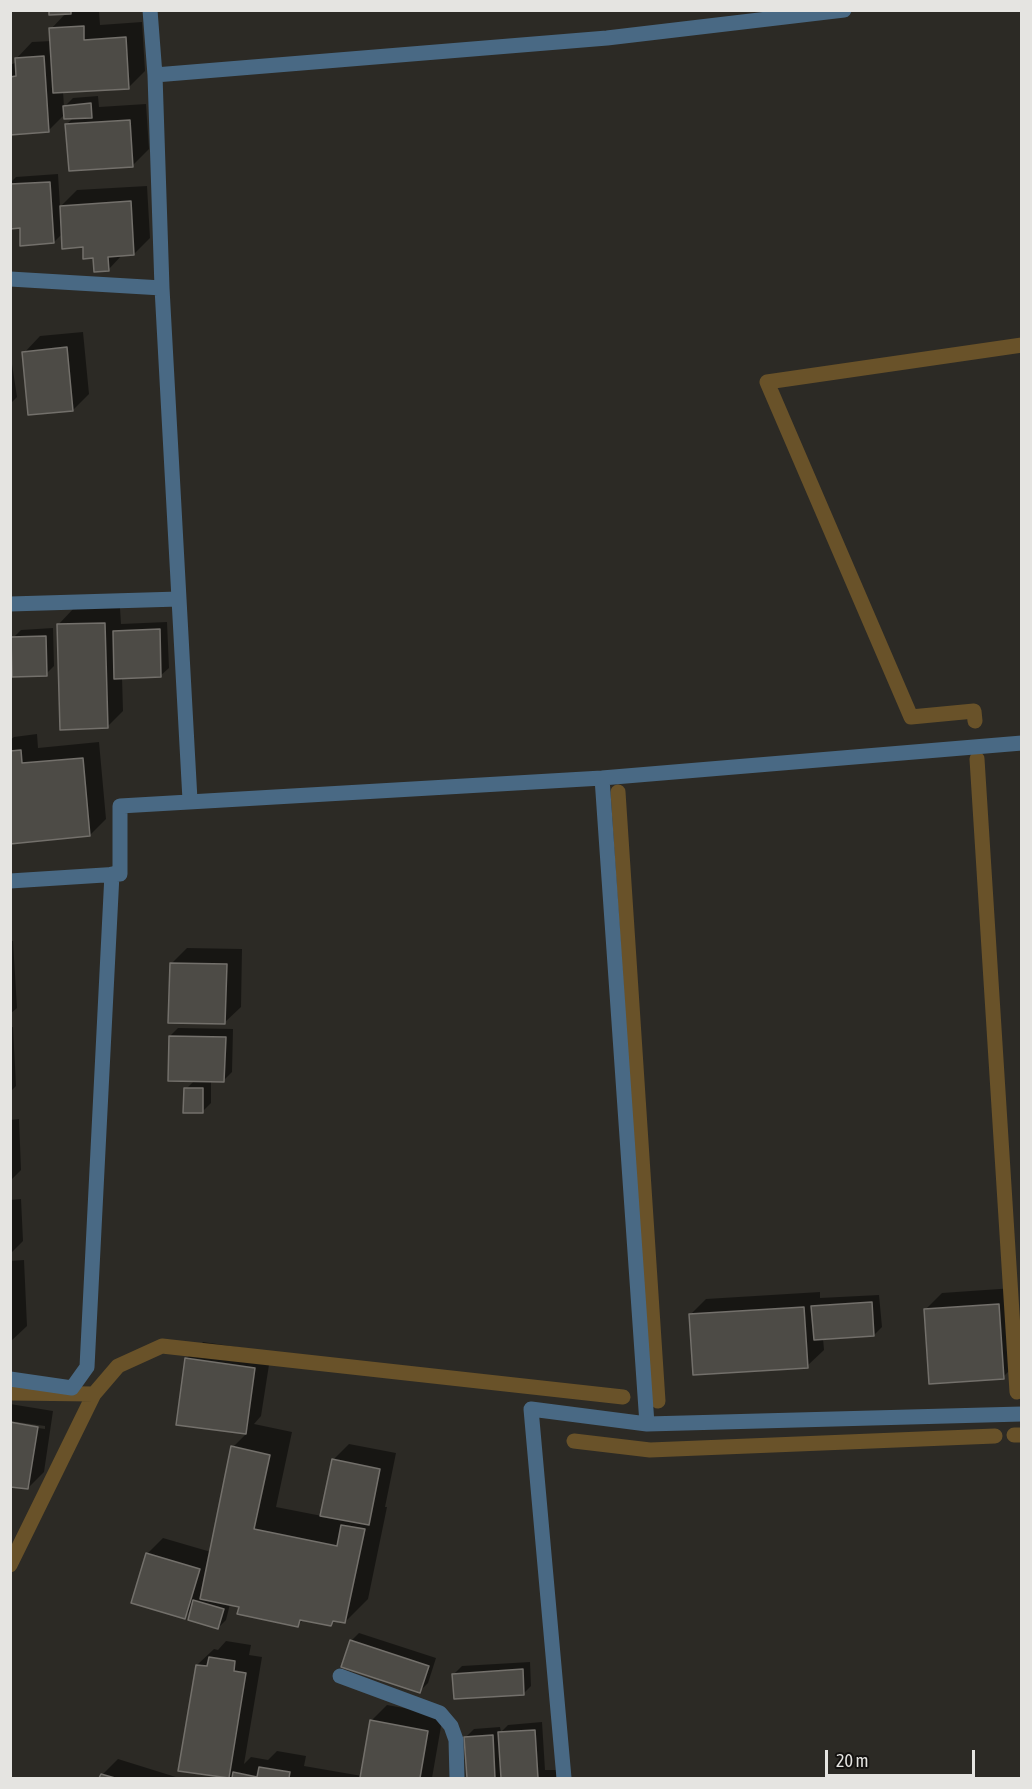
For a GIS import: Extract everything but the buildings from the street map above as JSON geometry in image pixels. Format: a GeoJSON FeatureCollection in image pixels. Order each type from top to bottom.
{"type":"FeatureCollection","features":[{"type":"Feature","properties":{"kind":"street"},"geometry":{"type":"LineString","coordinates":[[150,10],[156,75],[162,288],[190,800]]}},
{"type":"Feature","properties":{"kind":"street"},"geometry":{"type":"LineString","coordinates":[[156,75],[607,38],[844,10]]}},
{"type":"Feature","properties":{"kind":"street"},"geometry":{"type":"LineString","coordinates":[[10,279],[162,288]]}},
{"type":"Feature","properties":{"kind":"street"},"geometry":{"type":"LineString","coordinates":[[10,604],[179,599]]}},
{"type":"Feature","properties":{"kind":"street"},"geometry":{"type":"LineString","coordinates":[[10,881],[120,874],[120,806],[190,800],[602,778],[1022,743]]}},
{"type":"Feature","properties":{"kind":"street"},"geometry":{"type":"LineString","coordinates":[[602,778],[647,1424]]}},
{"type":"Feature","properties":{"kind":"street"},"geometry":{"type":"LineString","coordinates":[[10,1379],[72,1388],[87,1367],[112,874]]}},
{"type":"Feature","properties":{"kind":"street"},"geometry":{"type":"LineString","coordinates":[[564,1779],[531,1409],[647,1424],[1022,1414]]}},
{"type":"Feature","properties":{"kind":"street"},"geometry":{"type":"LineString","coordinates":[[340,1676],[440,1713],[452,1726],[456,1740],[457,1779]]}},
{"type":"Feature","properties":{"kind":"waterway"},"geometry":{"type":"LineString","coordinates":[[975,721],[974,711],[911,717],[767,382],[1022,345]]}},
{"type":"Feature","properties":{"kind":"waterway"},"geometry":{"type":"LineString","coordinates":[[977,759],[1017,1392]]}},
{"type":"Feature","properties":{"kind":"waterway"},"geometry":{"type":"LineString","coordinates":[[618,792],[658,1401]]}},
{"type":"Feature","properties":{"kind":"waterway"},"geometry":{"type":"LineString","coordinates":[[10,1393],[94,1394],[118,1366],[162,1346],[623,1397]]}},
{"type":"Feature","properties":{"kind":"waterway"},"geometry":{"type":"LineString","coordinates":[[10,1565],[94,1394]]}},
{"type":"Feature","properties":{"kind":"waterway"},"geometry":{"type":"LineString","coordinates":[[1014,1435],[1022,1435]]}},
{"type":"Feature","properties":{"kind":"waterway"},"geometry":{"type":"LineString","coordinates":[[574,1441],[650,1450],[995,1436]]}}]}
